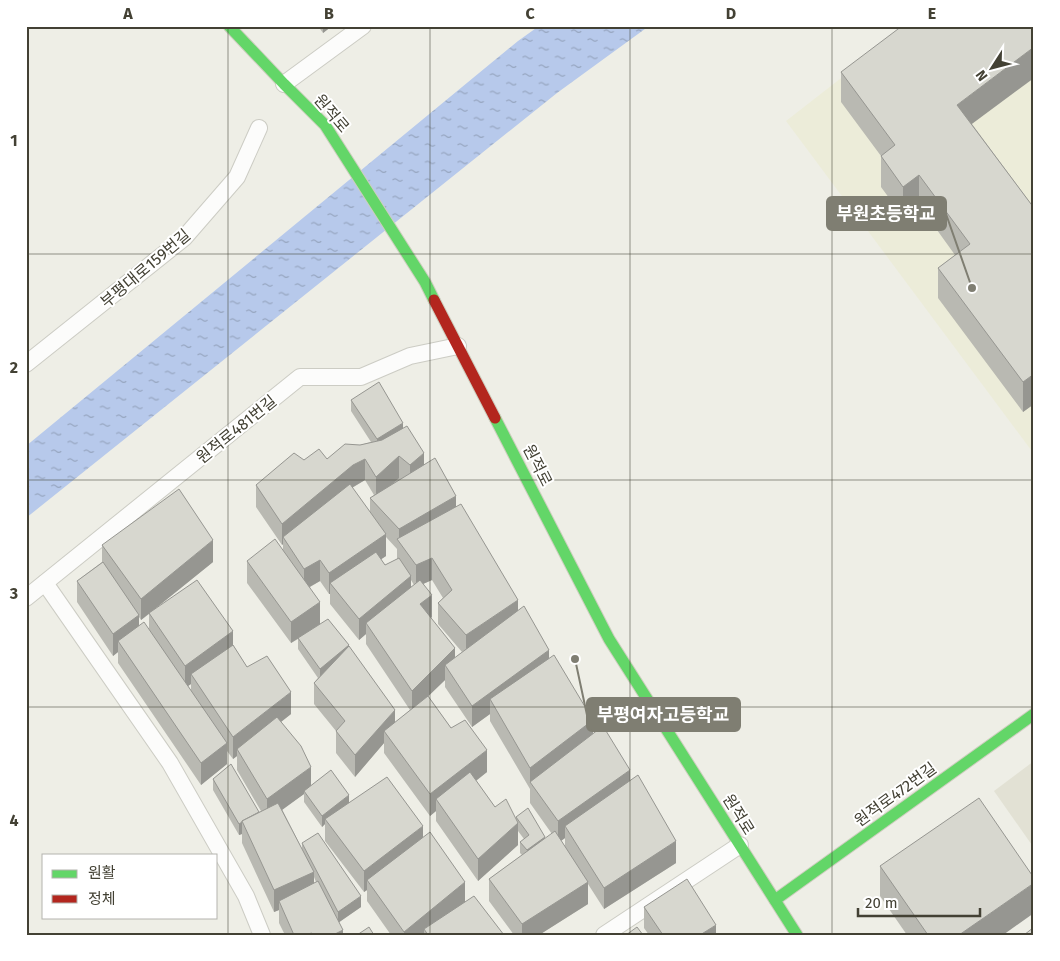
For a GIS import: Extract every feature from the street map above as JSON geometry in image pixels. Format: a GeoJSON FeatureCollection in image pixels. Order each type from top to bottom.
{"type":"FeatureCollection","features":[{"type":"Feature","properties":{"kind":"main road","name":"원적로"},"geometry":{"type":"LineString","coordinates":[[229,26],[324,125],[425,282],[609,639],[797,935]]}},
{"type":"Feature","properties":{"kind":"main road","name":"원적로472번길"},"geometry":{"type":"LineString","coordinates":[[775,900],[1034,714]]}},
{"type":"Feature","properties":{"kind":"lane"},"geometry":{"type":"LineString","coordinates":[[284,84],[363,26]]}},
{"type":"Feature","properties":{"kind":"lane","name":"부평대로159번길"},"geometry":{"type":"LineString","coordinates":[[26,364],[184,238],[237,177],[259,128]]}},
{"type":"Feature","properties":{"kind":"lane","name":"원적로481번길"},"geometry":{"type":"LineString","coordinates":[[26,598],[300,377],[361,377],[410,356],[458,346]]}},
{"type":"Feature","properties":{"kind":"lane"},"geometry":{"type":"LineString","coordinates":[[45,583],[170,763],[246,896],[262,935]]}},
{"type":"Feature","properties":{"kind":"lane"},"geometry":{"type":"LineString","coordinates":[[604,935],[740,845]]}},
{"type":"Feature","properties":{"kind":"shaded area"},"geometry":{"type":"Polygon","coordinates":[[[908,26],[1034,26],[1034,454],[786,121],[908,26]]]}},
{"type":"Feature","properties":{"kind":"shaded area"},"geometry":{"type":"Polygon","coordinates":[[[1034,761],[1034,848],[994,791],[1034,761]]]}},
{"type":"Feature","properties":{"kind":"water"},"geometry":{"type":"Polygon","coordinates":[[[539,26],[649,26],[557,93],[26,518],[26,446],[518,41],[539,26]]]}},
{"type":"Feature","properties":{"kind":"building"},"geometry":{"type":"Polygon","coordinates":[[[902,26],[1034,26],[1034,47],[957,105],[1034,208],[1034,374],[1023,382],[938,268],[970,244],[919,175],[903,187],[881,156],[895,145],[841,72],[902,26]]]}},
{"type":"Feature","properties":{"kind":"building"},"geometry":{"type":"Polygon","coordinates":[[[379,382],[403,423],[377,439],[351,400],[379,382]]]}},
{"type":"Feature","properties":{"kind":"building"},"geometry":{"type":"Polygon","coordinates":[[[407,426],[424,453],[410,465],[399,456],[376,477],[365,459],[353,465],[282,524],[256,485],[294,453],[304,460],[319,449],[327,459],[345,444],[360,445],[382,440],[407,426]]]}},
{"type":"Feature","properties":{"kind":"building"},"geometry":{"type":"Polygon","coordinates":[[[435,458],[456,496],[399,529],[370,498],[435,458]]]}},
{"type":"Feature","properties":{"kind":"building"},"geometry":{"type":"Polygon","coordinates":[[[350,484],[386,534],[329,573],[320,560],[304,569],[283,537],[350,484]]]}},
{"type":"Feature","properties":{"kind":"building"},"geometry":{"type":"Polygon","coordinates":[[[179,489],[213,540],[141,599],[102,545],[179,489]]]}},
{"type":"Feature","properties":{"kind":"building"},"geometry":{"type":"Polygon","coordinates":[[[461,504],[518,600],[466,635],[438,603],[452,590],[432,558],[416,565],[397,539],[461,504]]]}},
{"type":"Feature","properties":{"kind":"building"},"geometry":{"type":"Polygon","coordinates":[[[275,539],[320,602],[291,622],[247,561],[275,539]]]}},
{"type":"Feature","properties":{"kind":"building"},"geometry":{"type":"Polygon","coordinates":[[[376,552],[385,565],[399,558],[411,576],[359,619],[330,583],[376,552]]]}},
{"type":"Feature","properties":{"kind":"building"},"geometry":{"type":"Polygon","coordinates":[[[103,562],[139,615],[113,634],[77,581],[103,562]]]}},
{"type":"Feature","properties":{"kind":"building"},"geometry":{"type":"Polygon","coordinates":[[[197,580],[233,631],[185,666],[149,613],[197,580]]]}},
{"type":"Feature","properties":{"kind":"building"},"geometry":{"type":"Polygon","coordinates":[[[420,580],[432,595],[420,604],[455,648],[412,691],[366,623],[420,580]]]}},
{"type":"Feature","properties":{"kind":"building"},"geometry":{"type":"Polygon","coordinates":[[[524,606],[549,650],[472,706],[445,665],[524,606]]]}},
{"type":"Feature","properties":{"kind":"building"},"geometry":{"type":"Polygon","coordinates":[[[328,619],[349,645],[320,669],[298,638],[328,619]]]}},
{"type":"Feature","properties":{"kind":"building"},"geometry":{"type":"Polygon","coordinates":[[[144,622],[227,743],[201,763],[118,641],[144,622]]]}},
{"type":"Feature","properties":{"kind":"building"},"geometry":{"type":"Polygon","coordinates":[[[233,645],[247,667],[267,656],[291,692],[233,737],[191,674],[233,645]]]}},
{"type":"Feature","properties":{"kind":"building"},"geometry":{"type":"Polygon","coordinates":[[[349,646],[395,710],[355,755],[336,731],[345,721],[314,683],[349,646]]]}},
{"type":"Feature","properties":{"kind":"building"},"geometry":{"type":"Polygon","coordinates":[[[554,655],[593,720],[530,768],[490,699],[554,655]]]}},
{"type":"Feature","properties":{"kind":"building"},"geometry":{"type":"Polygon","coordinates":[[[428,696],[451,728],[465,720],[487,750],[430,794],[384,731],[428,696]]]}},
{"type":"Feature","properties":{"kind":"building"},"geometry":{"type":"Polygon","coordinates":[[[277,717],[301,746],[311,767],[267,799],[237,749],[277,717]]]}},
{"type":"Feature","properties":{"kind":"building"},"geometry":{"type":"Polygon","coordinates":[[[603,726],[630,770],[558,821],[530,782],[603,726]]]}},
{"type":"Feature","properties":{"kind":"building"},"geometry":{"type":"Polygon","coordinates":[[[231,764],[259,812],[239,824],[213,779],[231,764]]]}},
{"type":"Feature","properties":{"kind":"building"},"geometry":{"type":"Polygon","coordinates":[[[331,770],[349,795],[322,816],[304,791],[331,770]]]}},
{"type":"Feature","properties":{"kind":"building"},"geometry":{"type":"Polygon","coordinates":[[[470,772],[495,807],[506,799],[518,823],[478,859],[436,799],[470,772]]]}},
{"type":"Feature","properties":{"kind":"building"},"geometry":{"type":"Polygon","coordinates":[[[638,775],[676,841],[604,888],[565,826],[638,775]]]}},
{"type":"Feature","properties":{"kind":"building"},"geometry":{"type":"Polygon","coordinates":[[[387,777],[423,826],[364,871],[325,819],[387,777]]]}},
{"type":"Feature","properties":{"kind":"building"},"geometry":{"type":"Polygon","coordinates":[[[979,798],[1034,878],[1034,883],[959,935],[928,935],[880,866],[979,798]]]}},
{"type":"Feature","properties":{"kind":"building"},"geometry":{"type":"Polygon","coordinates":[[[278,803],[314,872],[274,890],[242,821],[278,803]]]}},
{"type":"Feature","properties":{"kind":"building"},"geometry":{"type":"Polygon","coordinates":[[[528,808],[545,837],[527,850],[520,842],[529,835],[516,817],[528,808]]]}},
{"type":"Feature","properties":{"kind":"building"},"geometry":{"type":"Polygon","coordinates":[[[555,831],[588,882],[522,924],[489,879],[555,831]]]}},
{"type":"Feature","properties":{"kind":"building"},"geometry":{"type":"Polygon","coordinates":[[[430,832],[465,882],[404,932],[367,880],[430,832]]]}},
{"type":"Feature","properties":{"kind":"building"},"geometry":{"type":"Polygon","coordinates":[[[318,833],[361,896],[338,912],[302,843],[318,833]]]}},
{"type":"Feature","properties":{"kind":"building"},"geometry":{"type":"Polygon","coordinates":[[[687,879],[716,925],[700,935],[663,935],[644,907],[687,879]]]}},
{"type":"Feature","properties":{"kind":"building"},"geometry":{"type":"Polygon","coordinates":[[[318,881],[343,930],[333,935],[316,935],[311,933],[308,935],[294,935],[279,901],[318,881]]]}},
{"type":"Feature","properties":{"kind":"building"},"geometry":{"type":"Polygon","coordinates":[[[474,896],[504,935],[428,935],[424,929],[474,896]]]}},
{"type":"Feature","properties":{"kind":"building"},"geometry":{"type":"Polygon","coordinates":[[[369,927],[374,935],[357,935],[369,927]]]}},
{"type":"Feature","properties":{"kind":"building"},"geometry":{"type":"Polygon","coordinates":[[[637,927],[643,935],[626,935],[637,927]]]}},
{"type":"Feature","properties":{"kind":"building"},"geometry":{"type":"Polygon","coordinates":[[[1034,927],[1034,935],[1024,935],[1034,927]]]}},
{"type":"Feature","properties":{"kind":"traffic: fast"},"geometry":{"type":"LineString","coordinates":[[229,26],[325,125],[425,282],[434,300]]}},
{"type":"Feature","properties":{"kind":"traffic: fast"},"geometry":{"type":"LineString","coordinates":[[495,418],[609,639],[797,935]]}},
{"type":"Feature","properties":{"kind":"traffic: fast"},"geometry":{"type":"LineString","coordinates":[[775,900],[1034,714]]}},
{"type":"Feature","properties":{"kind":"traffic: jam"},"geometry":{"type":"LineString","coordinates":[[434,300],[495,418]]}},
{"type":"Feature","properties":{"kind":"place","name":"부원초등학교"},"geometry":{"type":"Point","coordinates":[972,288]}},
{"type":"Feature","properties":{"kind":"place","name":"부평여자고등학교"},"geometry":{"type":"Point","coordinates":[575,659]}}]}
